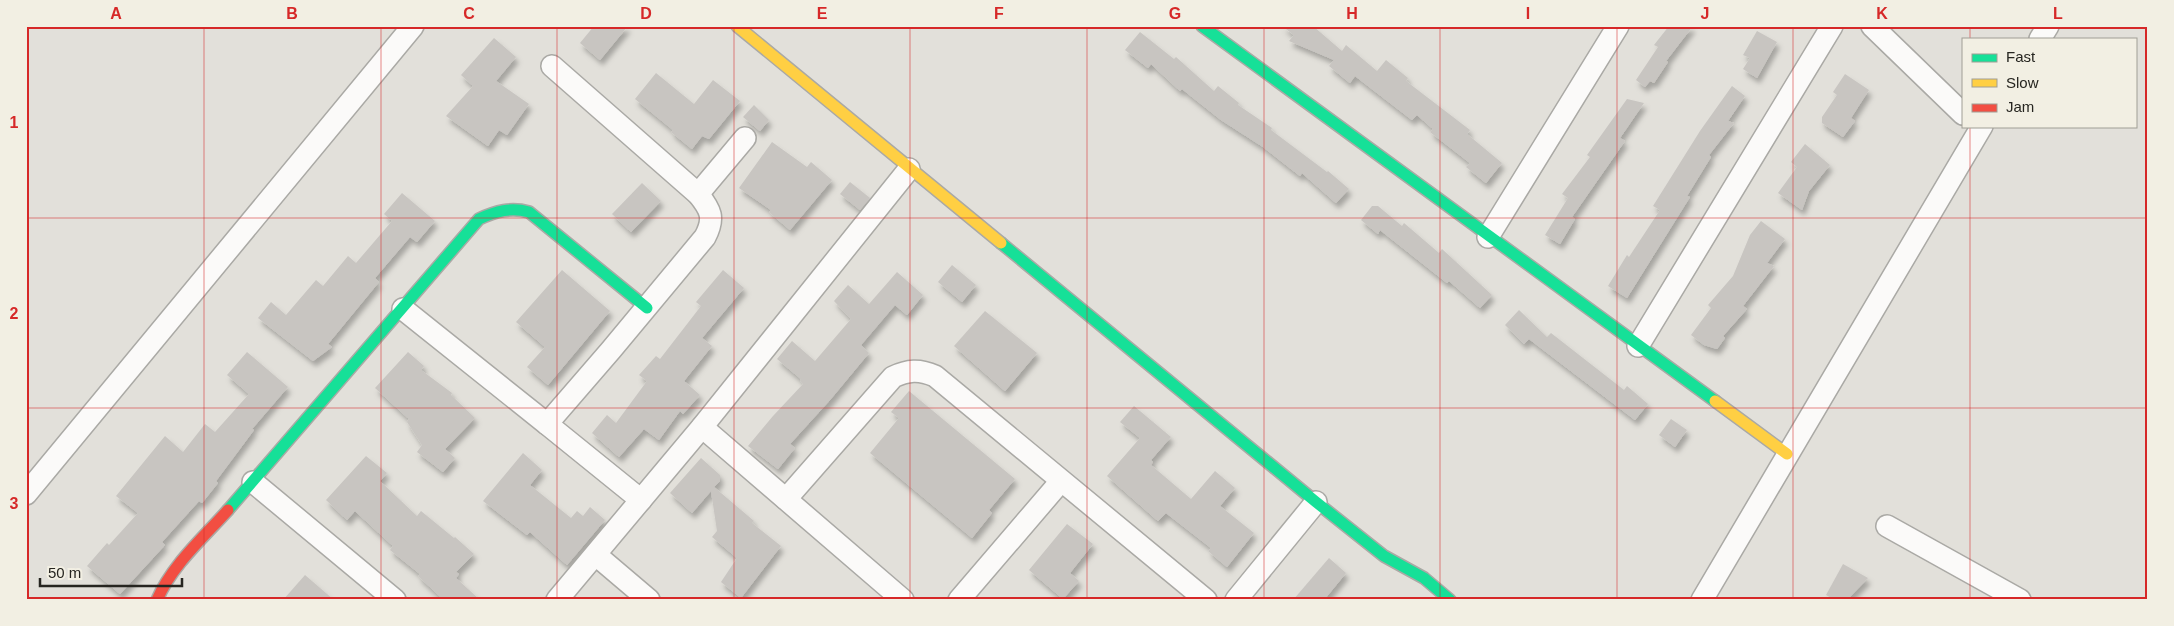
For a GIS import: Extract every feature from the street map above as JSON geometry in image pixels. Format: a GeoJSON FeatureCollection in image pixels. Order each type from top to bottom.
{"type":"FeatureCollection","features":[{"type":"Feature","properties":{"kind":"street"},"geometry":{"type":"LineString","coordinates":[[26,494],[413,26]]}},
{"type":"Feature","properties":{"kind":"street"},"geometry":{"type":"LineString","coordinates":[[737,26],[1316,502],[1384,556],[1424,578],[1450,600]]}},
{"type":"Feature","properties":{"kind":"street"},"geometry":{"type":"LineString","coordinates":[[1202,26],[1787,454]]}},
{"type":"Feature","properties":{"kind":"street"},"geometry":{"type":"LineString","coordinates":[[1638,346],[1832,26]]}},
{"type":"Feature","properties":{"kind":"street"},"geometry":{"type":"LineString","coordinates":[[1872,26],[1962,113]]}},
{"type":"Feature","properties":{"kind":"street"},"geometry":{"type":"LineString","coordinates":[[2041,38],[2048,26]]}},
{"type":"Feature","properties":{"kind":"street"},"geometry":{"type":"LineString","coordinates":[[1488,237],[1608,31]]}},
{"type":"Feature","properties":{"kind":"street"},"geometry":{"type":"LineString","coordinates":[[547,424],[647,308],[705,237],[711,226],[711,217],[707,205],[698,194],[552,66]]}},
{"type":"Feature","properties":{"kind":"street"},"geometry":{"type":"LineString","coordinates":[[1702,600],[1979,128]]}},
{"type":"Feature","properties":{"kind":"street"},"geometry":{"type":"LineString","coordinates":[[698,194],[745,138]]}},
{"type":"Feature","properties":{"kind":"street"},"geometry":{"type":"LineString","coordinates":[[557,600],[702,427],[909,169]]}},
{"type":"Feature","properties":{"kind":"street"},"geometry":{"type":"LineString","coordinates":[[157,600],[164,584],[175,569],[253,482],[479,220],[488,214],[510,208],[529,212],[647,308]]}},
{"type":"Feature","properties":{"kind":"street"},"geometry":{"type":"LineString","coordinates":[[403,309],[641,500]]}},
{"type":"Feature","properties":{"kind":"street"},"geometry":{"type":"LineString","coordinates":[[786,499],[893,377],[916,370],[935,376],[1206,600]]}},
{"type":"Feature","properties":{"kind":"street"},"geometry":{"type":"LineString","coordinates":[[702,427],[903,600]]}},
{"type":"Feature","properties":{"kind":"street"},"geometry":{"type":"LineString","coordinates":[[959,600],[1061,481]]}},
{"type":"Feature","properties":{"kind":"street"},"geometry":{"type":"LineString","coordinates":[[253,482],[395,600]]}},
{"type":"Feature","properties":{"kind":"street"},"geometry":{"type":"LineString","coordinates":[[1236,600],[1316,502]]}},
{"type":"Feature","properties":{"kind":"street"},"geometry":{"type":"LineString","coordinates":[[1887,526],[2020,600]]}},
{"type":"Feature","properties":{"kind":"street"},"geometry":{"type":"LineString","coordinates":[[596,555],[649,600]]}},
{"type":"Feature","properties":{"kind":"street"},"geometry":{"type":"LineString","coordinates":[[1384,556],[1407,584]]}},
{"type":"Feature","properties":{"kind":"building"},"geometry":{"type":"Polygon","coordinates":[[[594,26],[628,26],[600,60],[580,43],[594,26]]]}},
{"type":"Feature","properties":{"kind":"building"},"geometry":{"type":"Polygon","coordinates":[[[1282,26],[1313,26],[1342,51],[1346,45],[1377,71],[1386,60],[1408,78],[1406,81],[1470,130],[1467,134],[1502,163],[1486,183],[1466,167],[1470,163],[1430,132],[1433,129],[1417,115],[1412,120],[1355,76],[1350,83],[1329,66],[1334,60],[1289,41],[1294,35],[1282,26]]]}},
{"type":"Feature","properties":{"kind":"building"},"geometry":{"type":"Polygon","coordinates":[[[1669,26],[1693,26],[1666,61],[1668,62],[1654,83],[1650,81],[1645,87],[1636,80],[1658,47],[1654,45],[1669,26]]]}},
{"type":"Feature","properties":{"kind":"building"},"geometry":{"type":"Polygon","coordinates":[[[1757,31],[1777,42],[1757,78],[1743,69],[1750,58],[1743,55],[1757,31]]]}},
{"type":"Feature","properties":{"kind":"building"},"geometry":{"type":"Polygon","coordinates":[[[1140,32],[1174,59],[1176,57],[1214,91],[1218,86],[1239,103],[1238,105],[1272,128],[1271,130],[1328,171],[1349,189],[1336,203],[1302,173],[1300,176],[1263,147],[1221,120],[1182,89],[1180,91],[1151,64],[1148,68],[1125,50],[1140,32]]]}},
{"type":"Feature","properties":{"kind":"building"},"geometry":{"type":"Polygon","coordinates":[[[494,38],[516,57],[496,81],[529,104],[507,135],[499,130],[488,146],[446,116],[473,86],[461,75],[494,38]]]}},
{"type":"Feature","properties":{"kind":"building"},"geometry":{"type":"Polygon","coordinates":[[[656,73],[694,104],[713,80],[740,101],[709,139],[702,136],[692,149],[671,132],[673,130],[635,99],[656,73]]]}},
{"type":"Feature","properties":{"kind":"building"},"geometry":{"type":"Polygon","coordinates":[[[1845,74],[1869,90],[1851,118],[1855,121],[1843,137],[1822,123],[1822,117],[1837,95],[1833,92],[1845,74]]]}},
{"type":"Feature","properties":{"kind":"building"},"geometry":{"type":"Polygon","coordinates":[[[1732,86],[1745,96],[1728,121],[1734,123],[1709,155],[1711,157],[1687,196],[1690,197],[1627,298],[1608,286],[1627,255],[1629,257],[1660,210],[1653,206],[1700,131],[1732,86]]]}},
{"type":"Feature","properties":{"kind":"building"},"geometry":{"type":"Polygon","coordinates":[[[1627,99],[1644,103],[1620,138],[1625,141],[1572,217],[1575,219],[1560,244],[1545,235],[1568,198],[1562,194],[1590,157],[1587,155],[1627,99]]]}},
{"type":"Feature","properties":{"kind":"building"},"geometry":{"type":"Polygon","coordinates":[[[754,105],[769,120],[760,131],[743,117],[754,105]]]}},
{"type":"Feature","properties":{"kind":"building"},"geometry":{"type":"Polygon","coordinates":[[[772,142],[807,167],[811,162],[832,180],[790,230],[769,212],[771,210],[739,188],[772,142]]]}},
{"type":"Feature","properties":{"kind":"building"},"geometry":{"type":"Polygon","coordinates":[[[1805,144],[1830,165],[1809,191],[1802,210],[1778,193],[1797,167],[1791,162],[1805,144]]]}},
{"type":"Feature","properties":{"kind":"building"},"geometry":{"type":"Polygon","coordinates":[[[850,182],[870,198],[860,210],[840,194],[850,182]]]}},
{"type":"Feature","properties":{"kind":"building"},"geometry":{"type":"Polygon","coordinates":[[[642,183],[661,201],[631,232],[612,214],[642,183]]]}},
{"type":"Feature","properties":{"kind":"building"},"geometry":{"type":"Polygon","coordinates":[[[402,193],[435,221],[417,242],[410,237],[375,278],[379,282],[328,344],[332,347],[313,361],[258,318],[271,302],[286,315],[316,280],[323,286],[348,256],[356,263],[392,221],[384,214],[402,193]]]}},
{"type":"Feature","properties":{"kind":"building"},"geometry":{"type":"Polygon","coordinates":[[[1372,206],[1378,206],[1402,226],[1404,223],[1439,253],[1442,249],[1492,295],[1480,308],[1449,281],[1447,283],[1380,230],[1378,234],[1361,220],[1372,206]]]}},
{"type":"Feature","properties":{"kind":"building"},"geometry":{"type":"Polygon","coordinates":[[[1761,221],[1785,239],[1767,263],[1774,266],[1743,306],[1747,309],[1723,336],[1725,338],[1717,349],[1704,345],[1691,335],[1711,308],[1708,305],[1733,276],[1750,235],[1761,221]]]}},
{"type":"Feature","properties":{"kind":"building"},"geometry":{"type":"Polygon","coordinates":[[[952,265],[976,285],[962,302],[938,282],[952,265]]]}},
{"type":"Feature","properties":{"kind":"building"},"geometry":{"type":"Polygon","coordinates":[[[562,270],[610,311],[548,385],[527,367],[545,347],[516,322],[562,270]]]}},
{"type":"Feature","properties":{"kind":"building"},"geometry":{"type":"Polygon","coordinates":[[[723,270],[744,288],[702,338],[712,346],[684,381],[700,395],[683,414],[680,411],[659,440],[644,429],[619,457],[592,433],[607,415],[616,423],[647,381],[639,375],[656,356],[660,359],[701,306],[696,302],[723,270]]]}},
{"type":"Feature","properties":{"kind":"building"},"geometry":{"type":"Polygon","coordinates":[[[897,272],[923,295],[907,315],[895,305],[861,345],[869,353],[790,444],[795,448],[778,469],[748,446],[803,384],[800,381],[801,379],[777,359],[792,341],[815,361],[851,319],[834,301],[848,285],[869,304],[897,272]]]}},
{"type":"Feature","properties":{"kind":"building"},"geometry":{"type":"Polygon","coordinates":[[[1519,310],[1547,337],[1551,333],[1624,390],[1627,386],[1648,404],[1635,420],[1529,339],[1524,344],[1505,325],[1519,310]]]}},
{"type":"Feature","properties":{"kind":"building"},"geometry":{"type":"Polygon","coordinates":[[[985,311],[1037,353],[1005,391],[954,346],[985,311]]]}},
{"type":"Feature","properties":{"kind":"building"},"geometry":{"type":"Polygon","coordinates":[[[247,352],[288,387],[252,429],[254,430],[202,503],[199,501],[162,542],[165,545],[120,594],[87,566],[107,543],[109,545],[138,513],[116,496],[165,436],[183,452],[205,424],[215,432],[249,394],[227,375],[247,352]]]}},
{"type":"Feature","properties":{"kind":"building"},"geometry":{"type":"Polygon","coordinates":[[[408,352],[424,366],[421,370],[452,393],[451,395],[475,418],[445,449],[455,458],[443,472],[417,452],[422,445],[407,422],[409,419],[375,388],[408,352]]]}},
{"type":"Feature","properties":{"kind":"building"},"geometry":{"type":"Polygon","coordinates":[[[909,391],[1015,479],[989,510],[992,513],[972,538],[870,453],[899,418],[891,412],[909,391]]]}},
{"type":"Feature","properties":{"kind":"building"},"geometry":{"type":"Polygon","coordinates":[[[1134,406],[1171,437],[1151,460],[1153,462],[1151,465],[1191,499],[1215,471],[1235,488],[1220,506],[1254,533],[1227,567],[1208,551],[1211,548],[1166,513],[1158,521],[1107,476],[1140,438],[1120,422],[1134,406]]]}},
{"type":"Feature","properties":{"kind":"building"},"geometry":{"type":"Polygon","coordinates":[[[1671,419],[1687,430],[1675,447],[1659,435],[1671,419]]]}},
{"type":"Feature","properties":{"kind":"building"},"geometry":{"type":"Polygon","coordinates":[[[523,453],[542,470],[530,485],[571,518],[577,511],[583,516],[590,507],[605,520],[567,565],[530,532],[527,535],[483,501],[523,453]]]}},
{"type":"Feature","properties":{"kind":"building"},"geometry":{"type":"Polygon","coordinates":[[[366,456],[387,473],[380,481],[417,516],[421,511],[474,554],[456,572],[459,574],[456,578],[480,600],[444,600],[418,576],[420,574],[390,550],[393,546],[355,511],[347,520],[326,500],[366,456]]]}},
{"type":"Feature","properties":{"kind":"building"},"geometry":{"type":"Polygon","coordinates":[[[701,458],[720,475],[720,481],[714,487],[754,521],[752,523],[781,546],[741,598],[721,582],[737,558],[712,537],[717,531],[711,491],[692,513],[670,493],[701,458]]]}},
{"type":"Feature","properties":{"kind":"building"},"geometry":{"type":"Polygon","coordinates":[[[1067,524],[1093,544],[1070,573],[1079,581],[1063,599],[1029,570],[1067,524]]]}},
{"type":"Feature","properties":{"kind":"building"},"geometry":{"type":"Polygon","coordinates":[[[1329,558],[1346,573],[1324,600],[1293,600],[1329,558]]]}},
{"type":"Feature","properties":{"kind":"building"},"geometry":{"type":"Polygon","coordinates":[[[1843,564],[1868,578],[1847,600],[1835,600],[1826,595],[1843,564]]]}},
{"type":"Feature","properties":{"kind":"building"},"geometry":{"type":"Polygon","coordinates":[[[305,575],[334,600],[283,600],[305,575]]]}},
{"type":"Feature","properties":{"kind":"traffic: fast"},"geometry":{"type":"LineString","coordinates":[[1202,26],[1715,401]]}},
{"type":"Feature","properties":{"kind":"traffic: fast"},"geometry":{"type":"LineString","coordinates":[[228,510],[479,219],[504,211],[529,212],[647,308]]}},
{"type":"Feature","properties":{"kind":"traffic: fast"},"geometry":{"type":"LineString","coordinates":[[1001,243],[1316,502],[1384,556],[1424,578],[1450,600]]}},
{"type":"Feature","properties":{"kind":"traffic: slow"},"geometry":{"type":"LineString","coordinates":[[737,26],[1001,243]]}},
{"type":"Feature","properties":{"kind":"traffic: slow"},"geometry":{"type":"LineString","coordinates":[[1715,401],[1787,454]]}},
{"type":"Feature","properties":{"kind":"traffic: jam"},"geometry":{"type":"LineString","coordinates":[[157,600],[163,587],[179,564],[228,510]]}}]}
